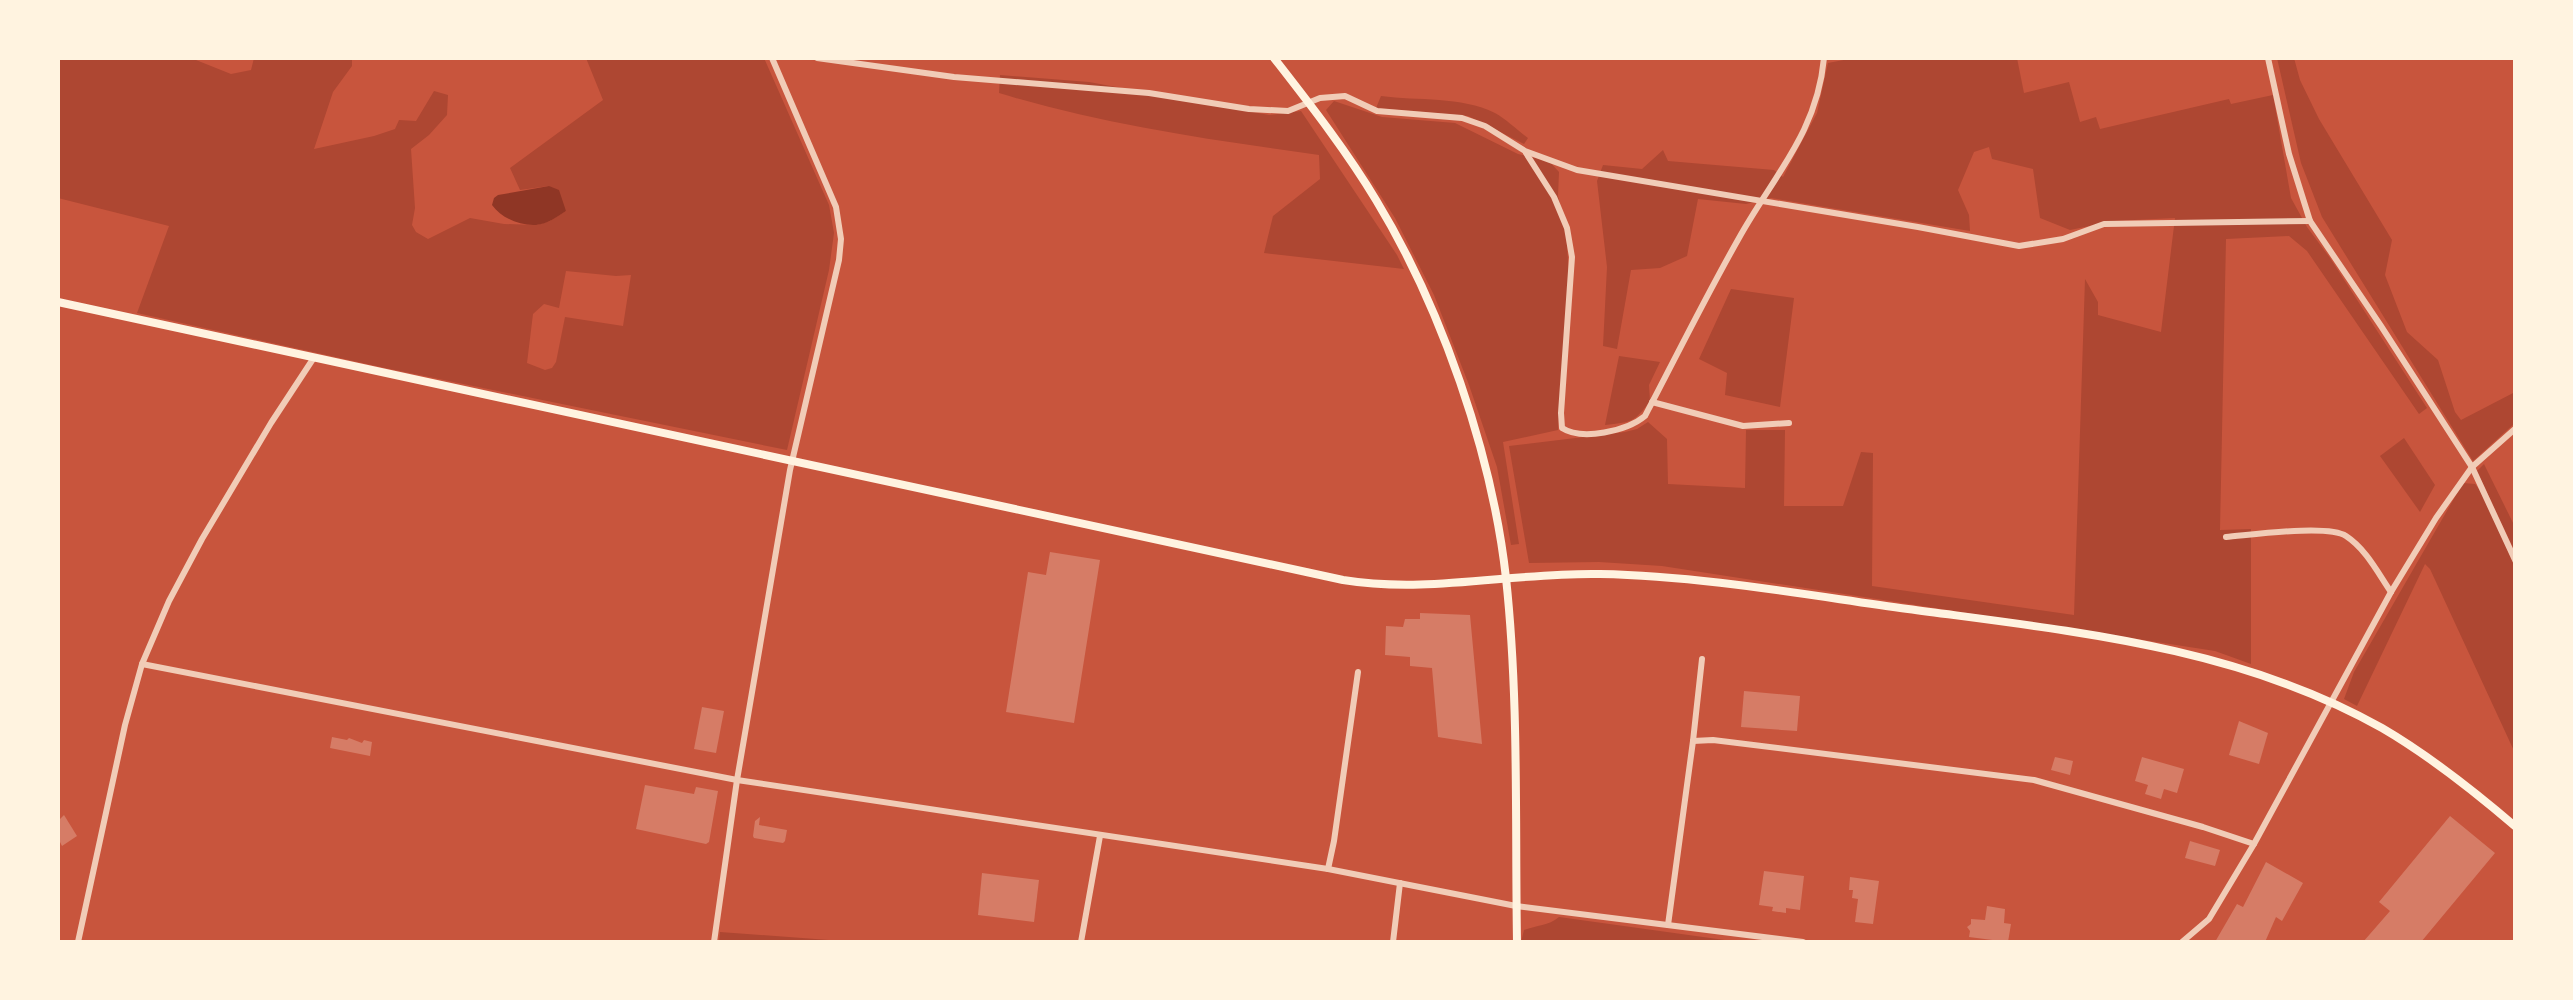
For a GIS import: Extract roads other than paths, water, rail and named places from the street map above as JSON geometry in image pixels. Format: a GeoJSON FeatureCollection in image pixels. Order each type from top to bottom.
{"type":"FeatureCollection","features":[{"type":"Feature","properties":{"kind":"main road"},"geometry":{"type":"LineString","coordinates":[[1274,58],[1376,200],[1441,330],[1476,440],[1506,578],[1514,709],[1517,942]]}},
{"type":"Feature","properties":{"kind":"main road"},"geometry":{"type":"LineString","coordinates":[[58,302],[1343,580],[1397,586],[1599,574],[1673,578],[2106,636],[2195,655],[2250,671],[2382,728],[2436,764],[2516,827]]}},
{"type":"Feature","properties":{"kind":"street"},"geometry":{"type":"LineString","coordinates":[[714,942],[737,780],[792,462],[840,260],[839,218],[772,58]]}},
{"type":"Feature","properties":{"kind":"street"},"geometry":{"type":"LineString","coordinates":[[817,58],[954,76],[1149,93],[1249,109],[1288,111],[1339,95],[1378,111],[1462,118],[1485,126],[1525,152],[1577,170],[2019,246],[2063,240],[2104,224],[2310,221]]}},
{"type":"Feature","properties":{"kind":"street"},"geometry":{"type":"LineString","coordinates":[[1525,152],[1554,197],[1568,228],[1572,257],[1562,428],[1571,434],[1634,425],[1645,416],[1760,201],[1782,172],[1815,109],[1824,58]]}},
{"type":"Feature","properties":{"kind":"street"},"geometry":{"type":"LineString","coordinates":[[2268,58],[2289,154],[2310,221],[2472,467],[2516,562]]}},
{"type":"Feature","properties":{"kind":"street"},"geometry":{"type":"LineString","coordinates":[[78,942],[142,664],[168,601],[202,538],[313,359]]}},
{"type":"Feature","properties":{"kind":"street"},"geometry":{"type":"LineString","coordinates":[[1652,402],[1743,426],[1789,424]]}},
{"type":"Feature","properties":{"kind":"street"},"geometry":{"type":"LineString","coordinates":[[2182,942],[2209,919],[2254,844],[2391,592],[2436,518],[2472,467],[2516,428]]}},
{"type":"Feature","properties":{"kind":"street"},"geometry":{"type":"LineString","coordinates":[[2226,536],[2338,531],[2357,544],[2391,592]]}},
{"type":"Feature","properties":{"kind":"street"},"geometry":{"type":"LineString","coordinates":[[1668,925],[1702,660]]}},
{"type":"Feature","properties":{"kind":"street"},"geometry":{"type":"LineString","coordinates":[[142,664],[737,780],[1328,869],[1516,906],[1804,942]]}},
{"type":"Feature","properties":{"kind":"street"},"geometry":{"type":"LineString","coordinates":[[1328,869],[1358,672]]}},
{"type":"Feature","properties":{"kind":"street"},"geometry":{"type":"LineString","coordinates":[[1694,741],[1714,740],[2034,780],[2254,844]]}},
{"type":"Feature","properties":{"kind":"street"},"geometry":{"type":"LineString","coordinates":[[1081,942],[1100,836]]}},
{"type":"Feature","properties":{"kind":"street"},"geometry":{"type":"LineString","coordinates":[[1393,942],[1400,882]]}}]}
